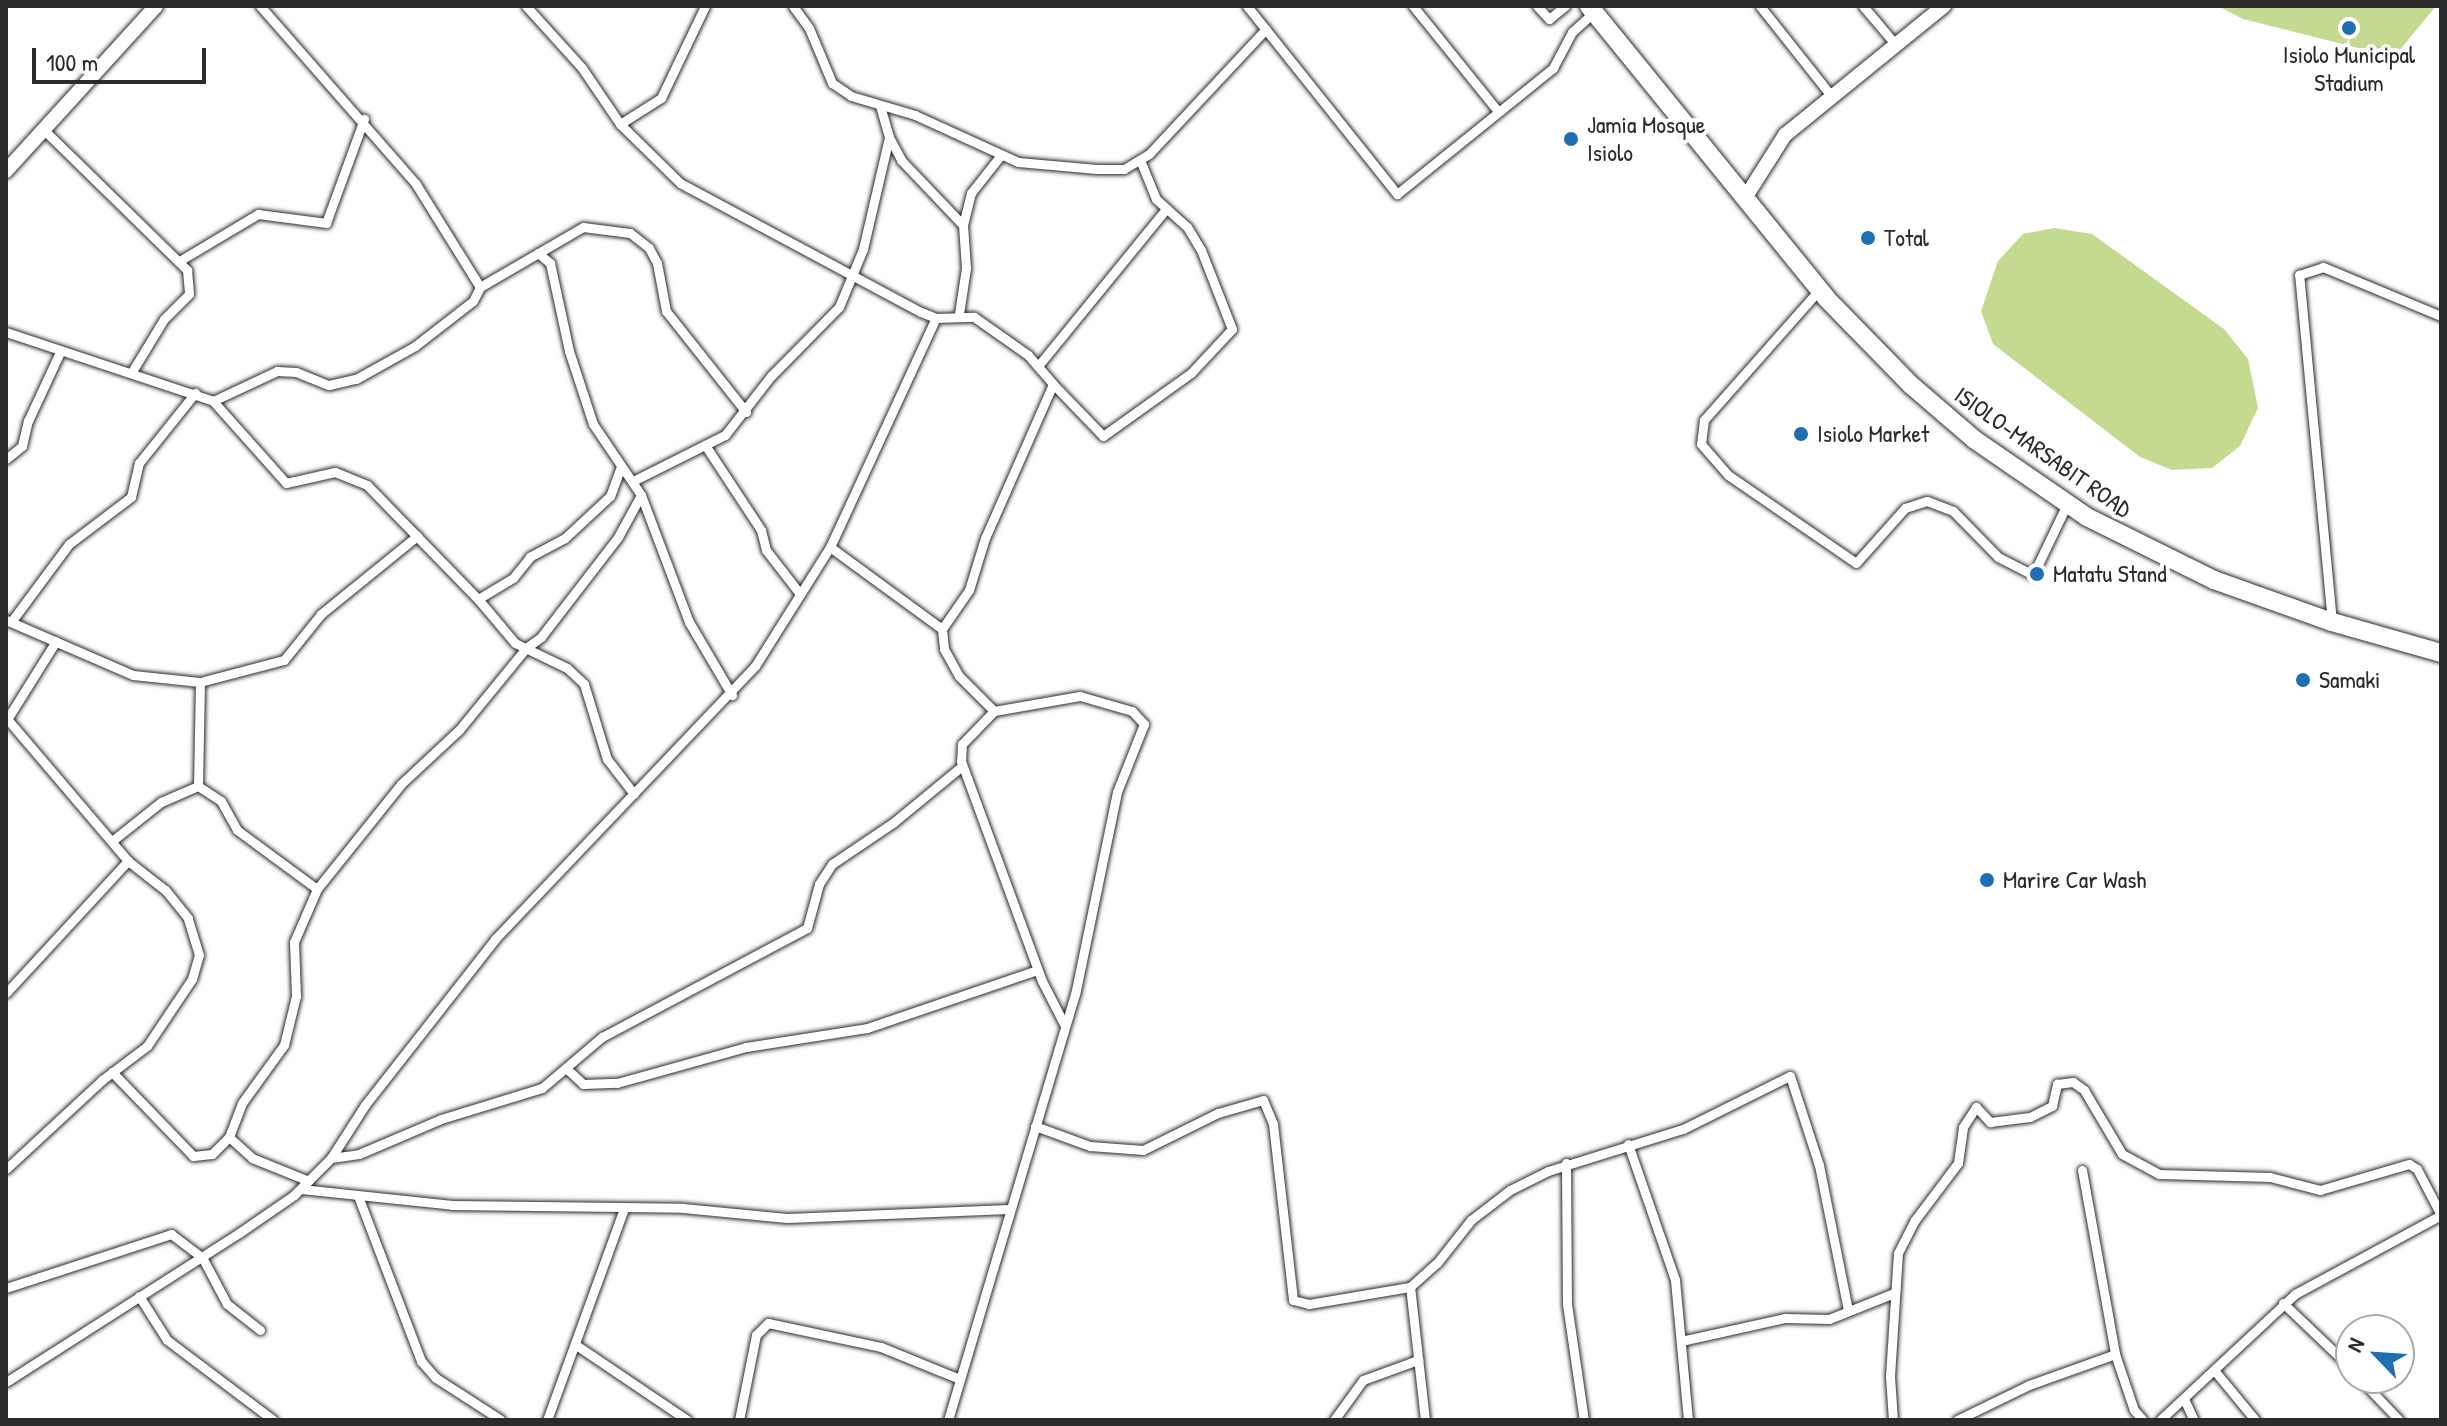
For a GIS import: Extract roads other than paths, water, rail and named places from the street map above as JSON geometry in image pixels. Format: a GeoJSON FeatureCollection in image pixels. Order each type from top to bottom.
{"type":"FeatureCollection","features":[{"type":"Feature","properties":{"kind":"highway","name":"ISIOLO-MARSABIT ROAD"},"geometry":{"type":"LineString","coordinates":[[1591,9],[1819,290],[1939,411],[2067,504],[2214,580],[2332,622],[2441,653]]}},
{"type":"Feature","properties":{"kind":"street"},"geometry":{"type":"LineString","coordinates":[[6,171],[156,6]]}},
{"type":"Feature","properties":{"kind":"street"},"geometry":{"type":"LineString","coordinates":[[260,6],[295,51],[364,119],[416,184],[480,287]]}},
{"type":"Feature","properties":{"kind":"street"},"geometry":{"type":"LineString","coordinates":[[526,6],[582,68],[620,124],[661,167],[698,195],[936,318],[959,314],[995,330],[1038,366],[1103,436],[1191,373],[1232,329],[1201,250],[1187,227],[1156,199],[1140,160]]}},
{"type":"Feature","properties":{"kind":"street"},"geometry":{"type":"LineString","coordinates":[[620,124],[661,98],[705,6]]}},
{"type":"Feature","properties":{"kind":"street"},"geometry":{"type":"LineString","coordinates":[[793,6],[809,28],[832,83],[1001,155],[1034,165],[1114,170],[1140,160],[1266,29]]}},
{"type":"Feature","properties":{"kind":"street"},"geometry":{"type":"LineString","coordinates":[[1247,6],[1397,194],[1497,110],[1553,68],[1572,32],[1591,9]]}},
{"type":"Feature","properties":{"kind":"street"},"geometry":{"type":"LineString","coordinates":[[1413,6],[1497,110]]}},
{"type":"Feature","properties":{"kind":"street"},"geometry":{"type":"LineString","coordinates":[[1537,6],[1549,19],[1565,6]]}},
{"type":"Feature","properties":{"kind":"street"},"geometry":{"type":"LineString","coordinates":[[1760,6],[1832,97]]}},
{"type":"Feature","properties":{"kind":"street"},"geometry":{"type":"LineString","coordinates":[[1863,6],[1896,45]]}},
{"type":"Feature","properties":{"kind":"street"},"geometry":{"type":"LineString","coordinates":[[1745,198],[1780,140],[1944,6]]}},
{"type":"Feature","properties":{"kind":"street"},"geometry":{"type":"LineString","coordinates":[[880,105],[889,137],[901,160],[963,225]]}},
{"type":"Feature","properties":{"kind":"street"},"geometry":{"type":"LineString","coordinates":[[181,260],[258,214],[326,223],[364,119]]}},
{"type":"Feature","properties":{"kind":"street"},"geometry":{"type":"LineString","coordinates":[[43,129],[181,260],[189,294],[164,319],[133,370]]}},
{"type":"Feature","properties":{"kind":"street"},"geometry":{"type":"LineString","coordinates":[[633,481],[725,435],[746,412],[771,376],[839,307],[854,276],[889,137]]}},
{"type":"Feature","properties":{"kind":"street"},"geometry":{"type":"LineString","coordinates":[[959,314],[966,268],[963,225],[971,193],[1001,155]]}},
{"type":"Feature","properties":{"kind":"street"},"geometry":{"type":"LineString","coordinates":[[1038,366],[1166,209]]}},
{"type":"Feature","properties":{"kind":"street"},"geometry":{"type":"LineString","coordinates":[[213,401],[277,371],[296,372],[329,385],[356,379],[415,346],[473,301],[480,287],[583,227],[617,229],[638,238],[657,263],[666,311],[746,412]]}},
{"type":"Feature","properties":{"kind":"street"},"geometry":{"type":"LineString","coordinates":[[538,253],[549,259],[569,351],[593,424],[620,469],[633,481],[641,495],[689,622],[732,695]]}},
{"type":"Feature","properties":{"kind":"street"},"geometry":{"type":"LineString","coordinates":[[2332,622],[2299,275],[2323,267],[2441,316]]}},
{"type":"Feature","properties":{"kind":"street"},"geometry":{"type":"LineString","coordinates":[[1819,290],[1704,420],[1701,444],[1728,475],[1856,563],[1905,508],[1927,501],[1953,511],[1998,557],[2033,575],[2067,504]]}},
{"type":"Feature","properties":{"kind":"street"},"geometry":{"type":"LineString","coordinates":[[6,1382],[202,1257],[301,1189],[331,1158],[365,1105],[495,939],[732,695],[830,547],[936,318]]}},
{"type":"Feature","properties":{"kind":"street"},"geometry":{"type":"LineString","coordinates":[[6,332],[133,370],[213,401],[281,479],[293,483],[346,473],[391,505],[507,635],[567,668],[584,684],[607,759],[634,794]]}},
{"type":"Feature","properties":{"kind":"street"},"geometry":{"type":"LineString","coordinates":[[6,459],[22,446],[28,421],[61,350]]}},
{"type":"Feature","properties":{"kind":"street"},"geometry":{"type":"LineString","coordinates":[[942,629],[969,590],[991,524],[1053,384]]}},
{"type":"Feature","properties":{"kind":"street"},"geometry":{"type":"LineString","coordinates":[[195,393],[139,463],[126,504],[69,544],[8,621],[151,680],[200,682],[284,660],[321,614],[417,536]]}},
{"type":"Feature","properties":{"kind":"street"},"geometry":{"type":"LineString","coordinates":[[705,445],[761,530],[766,550],[800,594]]}},
{"type":"Feature","properties":{"kind":"street"},"geometry":{"type":"LineString","coordinates":[[478,599],[513,578],[530,557],[565,538],[610,496],[620,469]]}},
{"type":"Feature","properties":{"kind":"street"},"geometry":{"type":"LineString","coordinates":[[112,1072],[193,1156],[212,1154],[229,1137],[242,1103],[284,1045],[296,996],[294,942],[317,889],[381,807],[459,730],[526,648],[541,637],[609,549],[641,495]]}},
{"type":"Feature","properties":{"kind":"street"},"geometry":{"type":"LineString","coordinates":[[830,547],[942,629],[953,668],[994,711]]}},
{"type":"Feature","properties":{"kind":"street"},"geometry":{"type":"LineString","coordinates":[[6,1169],[112,1072],[147,1046],[192,979],[199,955],[188,918],[165,890],[128,861],[7,720],[56,641]]}},
{"type":"Feature","properties":{"kind":"street"},"geometry":{"type":"LineString","coordinates":[[198,786],[200,682]]}},
{"type":"Feature","properties":{"kind":"street"},"geometry":{"type":"LineString","coordinates":[[948,1420],[1065,1026],[1111,815],[1144,721],[1122,707],[1080,696],[994,711],[962,744],[962,766],[1037,970],[1065,1026]]}},
{"type":"Feature","properties":{"kind":"street"},"geometry":{"type":"LineString","coordinates":[[331,1158],[359,1154],[441,1119],[542,1088],[602,1037],[807,928],[817,891],[832,864],[894,822],[962,766]]}},
{"type":"Feature","properties":{"kind":"street"},"geometry":{"type":"LineString","coordinates":[[198,786],[221,801],[237,830],[317,889]]}},
{"type":"Feature","properties":{"kind":"street"},"geometry":{"type":"LineString","coordinates":[[112,841],[161,802],[198,786]]}},
{"type":"Feature","properties":{"kind":"street"},"geometry":{"type":"LineString","coordinates":[[6,993],[128,861]]}},
{"type":"Feature","properties":{"kind":"street"},"geometry":{"type":"LineString","coordinates":[[567,1069],[583,1084],[617,1083],[746,1047],[867,1028],[1037,970]]}},
{"type":"Feature","properties":{"kind":"street"},"geometry":{"type":"LineString","coordinates":[[1035,1126],[1090,1146],[1143,1150],[1218,1113],[1263,1100],[1273,1124],[1293,1300],[1309,1304],[1410,1287],[1437,1263],[1482,1210],[1566,1163],[1683,1129],[1790,1076],[1819,1165],[1848,1310]]}},
{"type":"Feature","properties":{"kind":"street"},"geometry":{"type":"LineString","coordinates":[[1893,1420],[1890,1376],[1894,1293],[1901,1244],[1958,1163],[1967,1117],[1976,1107],[1998,1123],[2041,1114],[2055,1102],[2057,1084],[2070,1082],[2084,1090],[2122,1154],[2159,1174],[2270,1177],[2316,1190],[2409,1164],[2417,1169],[2441,1215],[2283,1303],[2160,1420]]}},
{"type":"Feature","properties":{"kind":"street"},"geometry":{"type":"LineString","coordinates":[[229,1137],[252,1158],[309,1181]]}},
{"type":"Feature","properties":{"kind":"street"},"geometry":{"type":"LineString","coordinates":[[1628,1144],[1671,1262],[1688,1420]]}},
{"type":"Feature","properties":{"kind":"street"},"geometry":{"type":"LineString","coordinates":[[1566,1163],[1567,1304],[1584,1420]]}},
{"type":"Feature","properties":{"kind":"street"},"geometry":{"type":"LineString","coordinates":[[2082,1170],[2115,1354],[2143,1420]]}},
{"type":"Feature","properties":{"kind":"street"},"geometry":{"type":"LineString","coordinates":[[301,1189],[452,1205],[683,1208],[787,1218],[1009,1209]]}},
{"type":"Feature","properties":{"kind":"street"},"geometry":{"type":"LineString","coordinates":[[358,1196],[421,1361],[436,1378],[501,1420]]}},
{"type":"Feature","properties":{"kind":"street"},"geometry":{"type":"LineString","coordinates":[[547,1420],[624,1209]]}},
{"type":"Feature","properties":{"kind":"street"},"geometry":{"type":"LineString","coordinates":[[6,1288],[171,1234],[202,1257],[227,1304],[260,1330]]}},
{"type":"Feature","properties":{"kind":"street"},"geometry":{"type":"LineString","coordinates":[[1410,1287],[1425,1420]]}},
{"type":"Feature","properties":{"kind":"street"},"geometry":{"type":"LineString","coordinates":[[1681,1341],[1785,1318],[1823,1320],[1894,1293]]}},
{"type":"Feature","properties":{"kind":"street"},"geometry":{"type":"LineString","coordinates":[[139,1296],[167,1340],[273,1420]]}},
{"type":"Feature","properties":{"kind":"street"},"geometry":{"type":"LineString","coordinates":[[2283,1303],[2335,1353]]}},
{"type":"Feature","properties":{"kind":"street"},"geometry":{"type":"LineString","coordinates":[[739,1420],[756,1335],[768,1323],[881,1347],[960,1379]]}},
{"type":"Feature","properties":{"kind":"street"},"geometry":{"type":"LineString","coordinates":[[576,1345],[687,1420]]}},
{"type":"Feature","properties":{"kind":"street"},"geometry":{"type":"LineString","coordinates":[[1957,1420],[2029,1385],[2115,1354]]}},
{"type":"Feature","properties":{"kind":"street"},"geometry":{"type":"LineString","coordinates":[[1334,1420],[1363,1380],[1418,1360]]}},
{"type":"Feature","properties":{"kind":"street"},"geometry":{"type":"LineString","coordinates":[[2214,1370],[2255,1420]]}},
{"type":"Feature","properties":{"kind":"street"},"geometry":{"type":"LineString","coordinates":[[2374,1394],[2399,1420]]}},
{"type":"Feature","properties":{"kind":"street"},"geometry":{"type":"LineString","coordinates":[[2184,1399],[2194,1420]]}},
{"type":"Feature","properties":{"kind":"place","name":"Isiolo Municipal Stadium"},"geometry":{"type":"Point","coordinates":[2349,28]}},
{"type":"Feature","properties":{"kind":"place","name":"Jamia Mosque Isiolo"},"geometry":{"type":"Point","coordinates":[1571,139]}},
{"type":"Feature","properties":{"kind":"place","name":"Total"},"geometry":{"type":"Point","coordinates":[1868,238]}},
{"type":"Feature","properties":{"kind":"place","name":"Isiolo Market"},"geometry":{"type":"Point","coordinates":[1801,434]}},
{"type":"Feature","properties":{"kind":"place","name":"Matatu Stand"},"geometry":{"type":"Point","coordinates":[2037,574]}},
{"type":"Feature","properties":{"kind":"place","name":"Samaki"},"geometry":{"type":"Point","coordinates":[2303,680]}},
{"type":"Feature","properties":{"kind":"place","name":"Marire Car Wash"},"geometry":{"type":"Point","coordinates":[1987,880]}}]}
